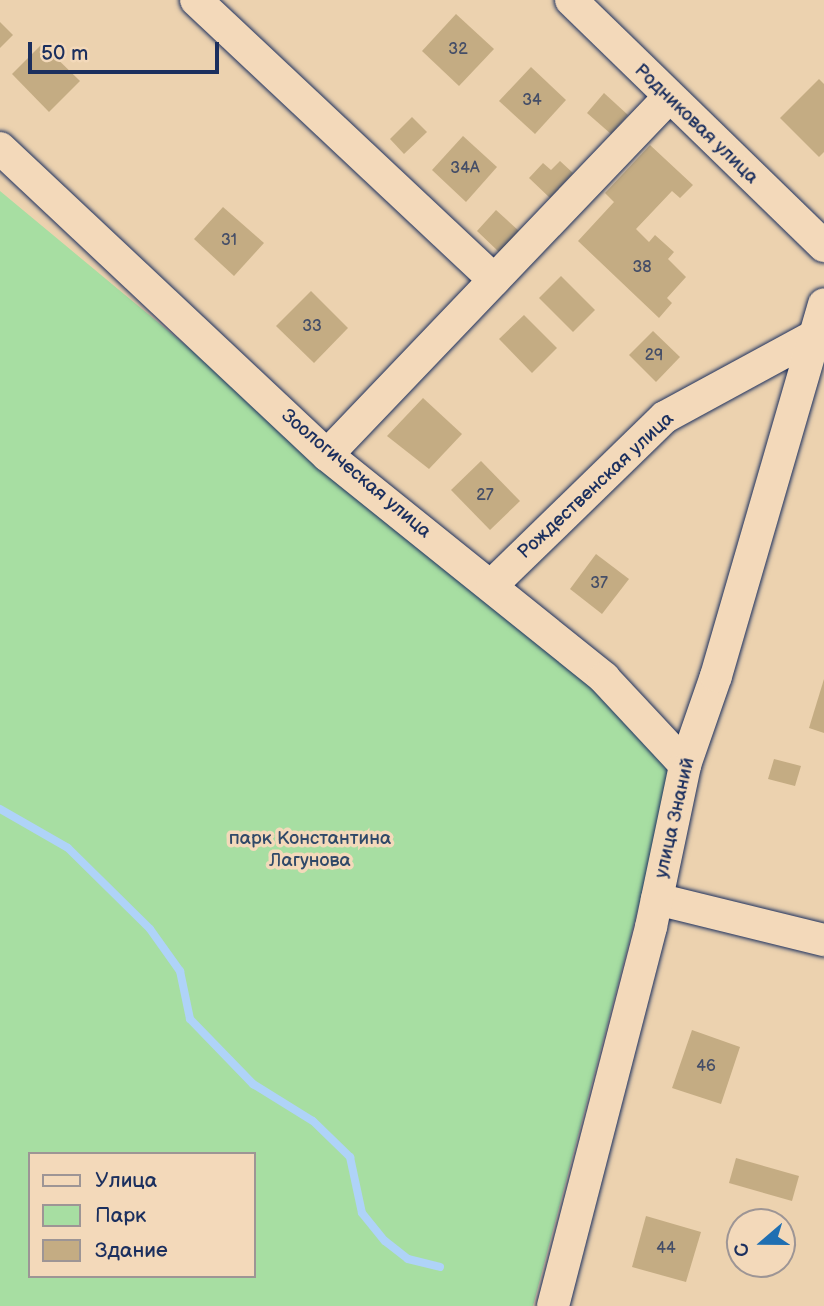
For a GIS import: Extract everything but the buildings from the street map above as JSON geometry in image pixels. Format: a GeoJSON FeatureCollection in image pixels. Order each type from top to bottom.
{"type":"FeatureCollection","features":[{"type":"Feature","properties":{"kind":"street"},"geometry":{"type":"LineString","coordinates":[[196,0],[494,280]]}},
{"type":"Feature","properties":{"kind":"street","name":"Родниковая улица"},"geometry":{"type":"LineString","coordinates":[[571,0],[668,98],[824,246]]}},
{"type":"Feature","properties":{"kind":"street"},"geometry":{"type":"LineString","coordinates":[[327,455],[668,98]]}},
{"type":"Feature","properties":{"kind":"street","name":"Зоологическая улица"},"geometry":{"type":"LineString","coordinates":[[0,148],[327,455],[492,585],[604,678],[685,765]]}},
{"type":"Feature","properties":{"kind":"street"},"geometry":{"type":"LineString","coordinates":[[820,337],[824,304]]}},
{"type":"Feature","properties":{"kind":"street","name":"Рождественская улица"},"geometry":{"type":"LineString","coordinates":[[492,585],[666,417],[820,337]]}},
{"type":"Feature","properties":{"kind":"street","name":"улица Знаний"},"geometry":{"type":"LineString","coordinates":[[553,1306],[657,898],[685,765],[716,676],[820,337]]}},
{"type":"Feature","properties":{"kind":"street"},"geometry":{"type":"LineString","coordinates":[[657,898],[824,940]]}},
{"type":"Feature","properties":{"kind":"green space","name":"парк Константина Лагунова"},"geometry":{"type":"Polygon","coordinates":[[[0,191],[620,706],[675,768],[533,1306],[0,1306],[0,191]]]}},
{"type":"Feature","properties":{"kind":"waterway"},"geometry":{"type":"LineString","coordinates":[[0,809],[68,848],[150,929],[180,971],[190,1019],[253,1084],[313,1121],[350,1157],[362,1213],[385,1241],[408,1259],[440,1267]]}}]}
